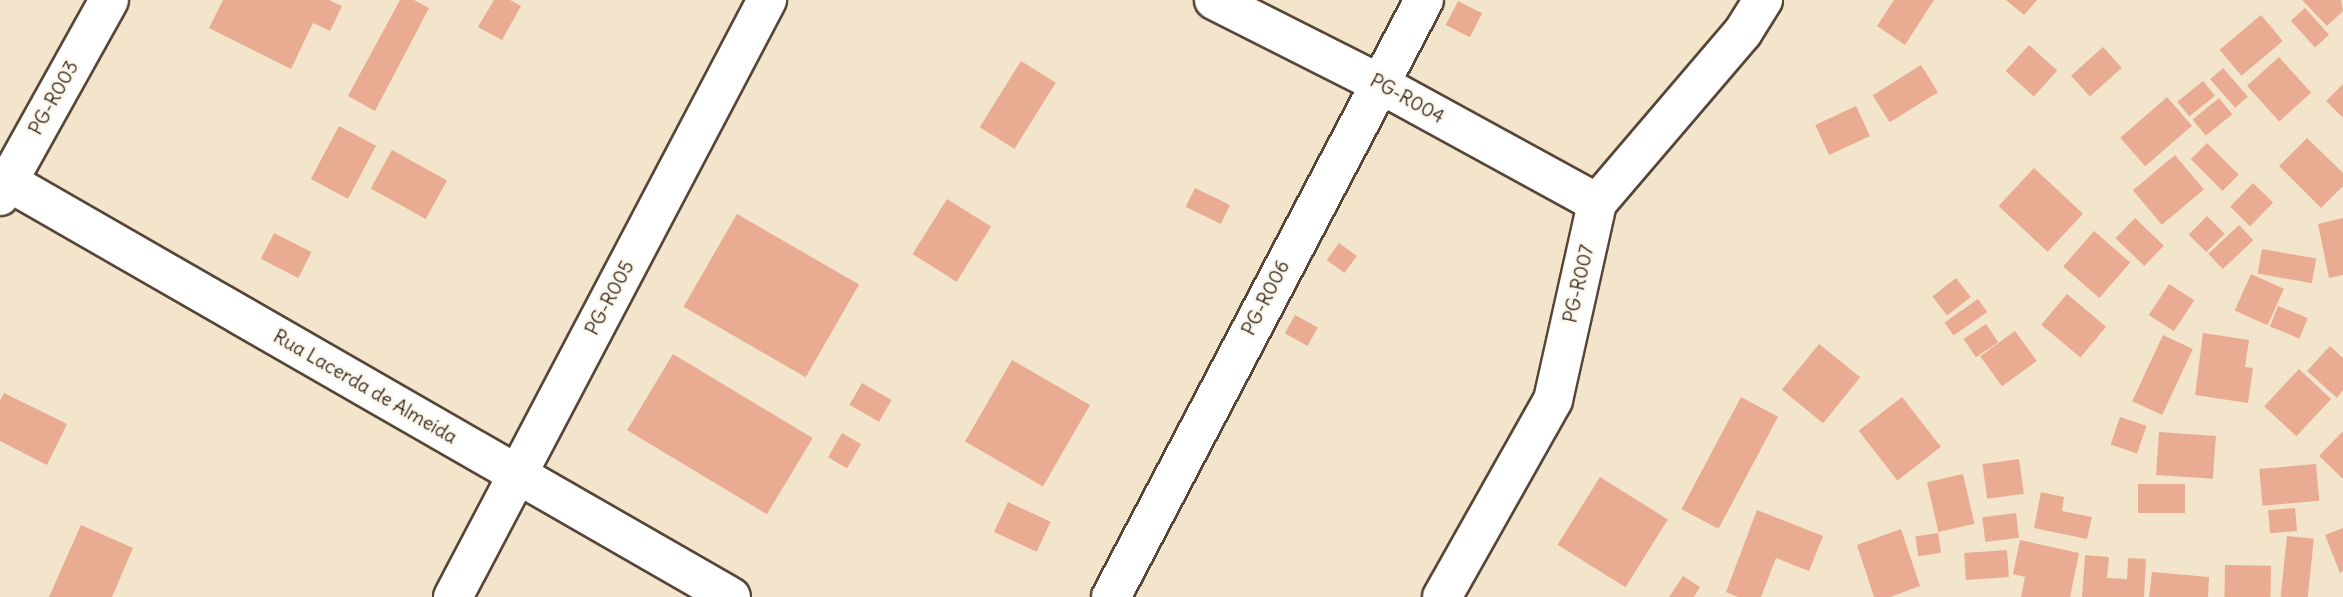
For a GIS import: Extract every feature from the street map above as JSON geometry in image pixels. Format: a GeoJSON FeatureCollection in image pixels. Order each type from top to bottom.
{"type":"FeatureCollection","features":[{"type":"Feature","properties":{"kind":"street","name":"PG-R003"},"geometry":{"type":"LineString","coordinates":[[3,185],[109,0]]}},
{"type":"Feature","properties":{"kind":"street","name":"PG-R005"},"geometry":{"type":"LineString","coordinates":[[453,597],[767,0]]}},
{"type":"Feature","properties":{"kind":"street","name":"PG-R004"},"geometry":{"type":"LineString","coordinates":[[1214,0],[1378,83],[1597,203]]}},
{"type":"Feature","properties":{"kind":"street","name":"PG-R006"},"geometry":{"type":"LineString","coordinates":[[1111,597],[1378,83],[1424,0]]}},
{"type":"Feature","properties":{"kind":"street","name":"PG-R007"},"geometry":{"type":"LineString","coordinates":[[1442,597],[1553,400],[1597,203],[1743,32],[1763,0]]}},
{"type":"Feature","properties":{"kind":"street","name":"Rua Lacerda de Almeida"},"geometry":{"type":"LineString","coordinates":[[3,185],[518,474],[731,597]]}},
{"type":"Feature","properties":{"kind":"building"},"geometry":{"type":"Polygon","coordinates":[[[223,0],[329,0],[342,6],[330,31],[313,23],[291,69],[209,28],[223,0]]]}},
{"type":"Feature","properties":{"kind":"building"},"geometry":{"type":"Polygon","coordinates":[[[400,0],[414,0],[429,8],[375,111],[348,96],[400,0]]]}},
{"type":"Feature","properties":{"kind":"building"},"geometry":{"type":"Polygon","coordinates":[[[494,0],[510,0],[521,6],[502,40],[478,27],[494,0]]]}},
{"type":"Feature","properties":{"kind":"building"},"geometry":{"type":"Polygon","coordinates":[[[1894,0],[1934,0],[1905,45],[1877,26],[1894,0]]]}},
{"type":"Feature","properties":{"kind":"building"},"geometry":{"type":"Polygon","coordinates":[[[2006,0],[2037,0],[2024,15],[2006,0]]]}},
{"type":"Feature","properties":{"kind":"building"},"geometry":{"type":"Polygon","coordinates":[[[2302,0],[2341,0],[2343,11],[2327,26],[2302,0]]]}},
{"type":"Feature","properties":{"kind":"building"},"geometry":{"type":"Polygon","coordinates":[[[1458,1],[1482,13],[1470,37],[1446,25],[1458,1]]]}},
{"type":"Feature","properties":{"kind":"building"},"geometry":{"type":"Polygon","coordinates":[[[2305,8],[2329,35],[2315,47],[2291,21],[2305,8]]]}},
{"type":"Feature","properties":{"kind":"building"},"geometry":{"type":"Polygon","coordinates":[[[2261,15],[2283,41],[2241,76],[2220,50],[2261,15]]]}},
{"type":"Feature","properties":{"kind":"building"},"geometry":{"type":"Polygon","coordinates":[[[2029,45],[2057,70],[2034,96],[2006,71],[2029,45]]]}},
{"type":"Feature","properties":{"kind":"building"},"geometry":{"type":"Polygon","coordinates":[[[2103,47],[2122,68],[2090,97],[2071,76],[2103,47]]]}},
{"type":"Feature","properties":{"kind":"building"},"geometry":{"type":"Polygon","coordinates":[[[2279,57],[2311,93],[2279,121],[2247,86],[2279,57]]]}},
{"type":"Feature","properties":{"kind":"building"},"geometry":{"type":"Polygon","coordinates":[[[1021,61],[1056,83],[1014,149],[980,127],[1021,61]]]}},
{"type":"Feature","properties":{"kind":"building"},"geometry":{"type":"Polygon","coordinates":[[[1921,65],[1938,92],[1890,122],[1873,95],[1921,65]]]}},
{"type":"Feature","properties":{"kind":"building"},"geometry":{"type":"Polygon","coordinates":[[[2223,68],[2248,97],[2235,108],[2210,79],[2223,68]]]}},
{"type":"Feature","properties":{"kind":"building"},"geometry":{"type":"Polygon","coordinates":[[[2203,81],[2215,96],[2189,117],[2177,102],[2203,81]]]}},
{"type":"Feature","properties":{"kind":"building"},"geometry":{"type":"Polygon","coordinates":[[[2343,84],[2343,118],[2326,101],[2343,84]]]}},
{"type":"Feature","properties":{"kind":"building"},"geometry":{"type":"Polygon","coordinates":[[[2167,97],[2192,126],[2145,166],[2120,138],[2167,97]]]}},
{"type":"Feature","properties":{"kind":"building"},"geometry":{"type":"Polygon","coordinates":[[[2219,98],[2232,114],[2206,136],[2193,119],[2219,98]]]}},
{"type":"Feature","properties":{"kind":"building"},"geometry":{"type":"Polygon","coordinates":[[[1856,106],[1870,136],[1829,155],[1815,125],[1856,106]]]}},
{"type":"Feature","properties":{"kind":"building"},"geometry":{"type":"Polygon","coordinates":[[[339,126],[376,146],[348,199],[311,179],[339,126]]]}},
{"type":"Feature","properties":{"kind":"building"},"geometry":{"type":"Polygon","coordinates":[[[2307,138],[2343,173],[2343,186],[2321,208],[2279,166],[2307,138]]]}},
{"type":"Feature","properties":{"kind":"building"},"geometry":{"type":"Polygon","coordinates":[[[2207,143],[2239,175],[2223,191],[2191,159],[2207,143]]]}},
{"type":"Feature","properties":{"kind":"building"},"geometry":{"type":"Polygon","coordinates":[[[392,150],[447,181],[426,219],[371,188],[392,150]]]}},
{"type":"Feature","properties":{"kind":"building"},"geometry":{"type":"Polygon","coordinates":[[[2175,155],[2204,189],[2162,225],[2133,190],[2175,155]]]}},
{"type":"Feature","properties":{"kind":"building"},"geometry":{"type":"Polygon","coordinates":[[[2034,168],[2083,214],[2048,252],[1999,206],[2034,168]]]}},
{"type":"Feature","properties":{"kind":"building"},"geometry":{"type":"Polygon","coordinates":[[[2253,183],[2273,202],[2250,226],[2230,207],[2253,183]]]}},
{"type":"Feature","properties":{"kind":"building"},"geometry":{"type":"Polygon","coordinates":[[[1195,188],[1230,205],[1221,224],[1186,207],[1195,188]]]}},
{"type":"Feature","properties":{"kind":"building"},"geometry":{"type":"Polygon","coordinates":[[[947,199],[991,227],[957,282],[913,254],[947,199]]]}},
{"type":"Feature","properties":{"kind":"building"},"geometry":{"type":"Polygon","coordinates":[[[737,214],[859,284],[806,377],[684,307],[737,214]]]}},
{"type":"Feature","properties":{"kind":"building"},"geometry":{"type":"Polygon","coordinates":[[[2207,216],[2225,234],[2206,252],[2189,234],[2207,216]]]}},
{"type":"Feature","properties":{"kind":"building"},"geometry":{"type":"Polygon","coordinates":[[[2135,218],[2164,246],[2144,266],[2116,238],[2135,218]]]}},
{"type":"Feature","properties":{"kind":"building"},"geometry":{"type":"Polygon","coordinates":[[[2343,218],[2343,275],[2329,278],[2318,224],[2343,218]]]}},
{"type":"Feature","properties":{"kind":"building"},"geometry":{"type":"Polygon","coordinates":[[[2239,225],[2253,240],[2223,269],[2208,254],[2239,225]]]}},
{"type":"Feature","properties":{"kind":"building"},"geometry":{"type":"Polygon","coordinates":[[[2094,231],[2130,262],[2099,298],[2063,266],[2094,231]]]}},
{"type":"Feature","properties":{"kind":"building"},"geometry":{"type":"Polygon","coordinates":[[[274,233],[311,252],[298,278],[261,259],[274,233]]]}},
{"type":"Feature","properties":{"kind":"building"},"geometry":{"type":"Polygon","coordinates":[[[1339,243],[1357,256],[1344,273],[1327,260],[1339,243]]]}},
{"type":"Feature","properties":{"kind":"building"},"geometry":{"type":"Polygon","coordinates":[[[2262,249],[2316,259],[2312,283],[2258,274],[2262,249]]]}},
{"type":"Feature","properties":{"kind":"building"},"geometry":{"type":"Polygon","coordinates":[[[2251,274],[2284,289],[2268,325],[2235,311],[2251,274]]]}},
{"type":"Feature","properties":{"kind":"building"},"geometry":{"type":"Polygon","coordinates":[[[1956,278],[1971,297],[1947,315],[1932,296],[1956,278]]]}},
{"type":"Feature","properties":{"kind":"building"},"geometry":{"type":"Polygon","coordinates":[[[2169,284],[2194,300],[2174,331],[2149,315],[2169,284]]]}},
{"type":"Feature","properties":{"kind":"building"},"geometry":{"type":"Polygon","coordinates":[[[2067,294],[2106,327],[2080,357],[2041,325],[2067,294]]]}},
{"type":"Feature","properties":{"kind":"building"},"geometry":{"type":"Polygon","coordinates":[[[1978,299],[1987,312],[1954,336],[1944,323],[1978,299]]]}},
{"type":"Feature","properties":{"kind":"building"},"geometry":{"type":"Polygon","coordinates":[[[2278,306],[2308,318],[2299,338],[2270,326],[2278,306]]]}},
{"type":"Feature","properties":{"kind":"building"},"geometry":{"type":"Polygon","coordinates":[[[1295,315],[1318,328],[1308,346],[1285,333],[1295,315]]]}},
{"type":"Feature","properties":{"kind":"building"},"geometry":{"type":"Polygon","coordinates":[[[1986,324],[1998,342],[1976,357],[1964,339],[1986,324]]]}},
{"type":"Feature","properties":{"kind":"building"},"geometry":{"type":"Polygon","coordinates":[[[2015,331],[2037,361],[2002,386],[1980,356],[2015,331]]]}},
{"type":"Feature","properties":{"kind":"building"},"geometry":{"type":"Polygon","coordinates":[[[2203,333],[2249,340],[2245,367],[2253,368],[2248,403],[2195,395],[2203,333]]]}},
{"type":"Feature","properties":{"kind":"building"},"geometry":{"type":"Polygon","coordinates":[[[2163,335],[2193,349],[2162,415],[2132,401],[2163,335]]]}},
{"type":"Feature","properties":{"kind":"building"},"geometry":{"type":"Polygon","coordinates":[[[1819,344],[1860,377],[1823,423],[1782,390],[1819,344]]]}},
{"type":"Feature","properties":{"kind":"building"},"geometry":{"type":"Polygon","coordinates":[[[2330,346],[2343,358],[2343,390],[2337,398],[2307,371],[2330,346]]]}},
{"type":"Feature","properties":{"kind":"building"},"geometry":{"type":"Polygon","coordinates":[[[673,354],[813,438],[767,514],[627,430],[673,354]]]}},
{"type":"Feature","properties":{"kind":"building"},"geometry":{"type":"Polygon","coordinates":[[[1012,360],[1090,405],[1043,486],[965,441],[1012,360]]]}},
{"type":"Feature","properties":{"kind":"building"},"geometry":{"type":"Polygon","coordinates":[[[2299,369],[2331,399],[2296,436],[2264,406],[2299,369]]]}},
{"type":"Feature","properties":{"kind":"building"},"geometry":{"type":"Polygon","coordinates":[[[862,383],[891,400],[879,422],[850,405],[862,383]]]}},
{"type":"Feature","properties":{"kind":"building"},"geometry":{"type":"Polygon","coordinates":[[[4,393],[67,424],[47,465],[0,441],[0,401],[4,393]]]}},
{"type":"Feature","properties":{"kind":"building"},"geometry":{"type":"Polygon","coordinates":[[[1741,397],[1778,417],[1718,529],[1681,509],[1741,397]]]}},
{"type":"Feature","properties":{"kind":"building"},"geometry":{"type":"Polygon","coordinates":[[[1902,397],[1941,447],[1897,481],[1859,431],[1902,397]]]}},
{"type":"Feature","properties":{"kind":"building"},"geometry":{"type":"Polygon","coordinates":[[[2120,417],[2146,426],[2137,454],[2111,444],[2120,417]]]}},
{"type":"Feature","properties":{"kind":"building"},"geometry":{"type":"Polygon","coordinates":[[[2159,432],[2216,436],[2213,479],[2156,475],[2159,432]]]}},
{"type":"Feature","properties":{"kind":"building"},"geometry":{"type":"Polygon","coordinates":[[[842,433],[861,444],[847,468],[828,457],[842,433]]]}},
{"type":"Feature","properties":{"kind":"building"},"geometry":{"type":"Polygon","coordinates":[[[2343,433],[2343,479],[2319,456],[2343,433]]]}},
{"type":"Feature","properties":{"kind":"building"},"geometry":{"type":"Polygon","coordinates":[[[2019,459],[2024,494],[1987,499],[1982,464],[2019,459]]]}},
{"type":"Feature","properties":{"kind":"building"},"geometry":{"type":"Polygon","coordinates":[[[2316,464],[2319,501],[2262,506],[2259,469],[2316,464]]]}},
{"type":"Feature","properties":{"kind":"building"},"geometry":{"type":"Polygon","coordinates":[[[1963,474],[1974,524],[1938,532],[1927,482],[1963,474]]]}},
{"type":"Feature","properties":{"kind":"building"},"geometry":{"type":"Polygon","coordinates":[[[1600,477],[1668,519],[1625,587],[1558,545],[1600,477]]]}},
{"type":"Feature","properties":{"kind":"building"},"geometry":{"type":"Polygon","coordinates":[[[2138,484],[2185,484],[2185,513],[2138,513],[2138,484]]]}},
{"type":"Feature","properties":{"kind":"building"},"geometry":{"type":"Polygon","coordinates":[[[2041,492],[2064,497],[2062,511],[2092,517],[2087,539],[2034,528],[2041,492]]]}},
{"type":"Feature","properties":{"kind":"building"},"geometry":{"type":"Polygon","coordinates":[[[1008,502],[1051,522],[1037,552],[994,532],[1008,502]]]}},
{"type":"Feature","properties":{"kind":"building"},"geometry":{"type":"Polygon","coordinates":[[[2295,508],[2297,531],[2270,533],[2268,510],[2295,508]]]}},
{"type":"Feature","properties":{"kind":"building"},"geometry":{"type":"Polygon","coordinates":[[[1757,510],[1823,536],[1809,571],[1776,558],[1761,597],[1738,597],[1726,592],[1757,510]]]}},
{"type":"Feature","properties":{"kind":"building"},"geometry":{"type":"Polygon","coordinates":[[[2016,513],[2019,538],[1985,542],[1982,517],[2016,513]]]}},
{"type":"Feature","properties":{"kind":"building"},"geometry":{"type":"Polygon","coordinates":[[[81,525],[133,548],[112,597],[49,597],[81,525]]]}},
{"type":"Feature","properties":{"kind":"building"},"geometry":{"type":"Polygon","coordinates":[[[2343,528],[2343,571],[2340,573],[2325,535],[2343,528]]]}},
{"type":"Feature","properties":{"kind":"building"},"geometry":{"type":"Polygon","coordinates":[[[1901,529],[1920,586],[1890,597],[1874,597],[1857,545],[1901,529]]]}},
{"type":"Feature","properties":{"kind":"building"},"geometry":{"type":"Polygon","coordinates":[[[1938,533],[1941,553],[1918,556],[1915,537],[1938,533]]]}},
{"type":"Feature","properties":{"kind":"building"},"geometry":{"type":"Polygon","coordinates":[[[2287,536],[2314,539],[2308,597],[2281,597],[2287,536]]]}},
{"type":"Feature","properties":{"kind":"building"},"geometry":{"type":"Polygon","coordinates":[[[2020,540],[2079,553],[2070,597],[2021,597],[2025,577],[2013,574],[2020,540]]]}},
{"type":"Feature","properties":{"kind":"building"},"geometry":{"type":"Polygon","coordinates":[[[2007,550],[2009,577],[1966,580],[1964,553],[2007,550]]]}},
{"type":"Feature","properties":{"kind":"building"},"geometry":{"type":"Polygon","coordinates":[[[2085,555],[2109,557],[2107,578],[2127,579],[2128,558],[2146,559],[2144,597],[2082,597],[2085,555]]]}},
{"type":"Feature","properties":{"kind":"building"},"geometry":{"type":"Polygon","coordinates":[[[2225,565],[2271,566],[2270,597],[2224,597],[2225,565]]]}},
{"type":"Feature","properties":{"kind":"building"},"geometry":{"type":"Polygon","coordinates":[[[2152,572],[2209,577],[2208,597],[2149,597],[2152,572]]]}},
{"type":"Feature","properties":{"kind":"building"},"geometry":{"type":"Polygon","coordinates":[[[1683,576],[1700,587],[1694,597],[1669,597],[1683,576]]]}}]}
